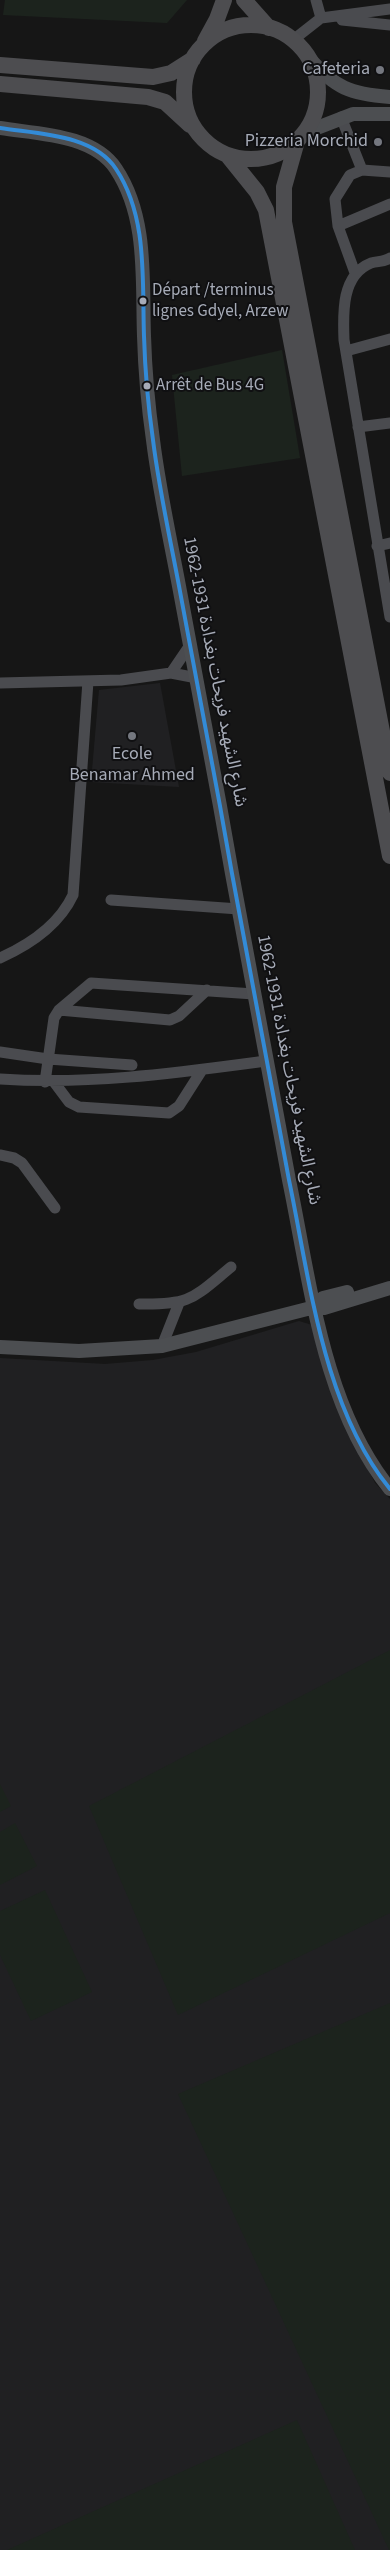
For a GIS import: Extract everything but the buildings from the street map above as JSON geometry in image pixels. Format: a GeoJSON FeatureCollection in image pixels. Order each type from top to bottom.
{"type":"FeatureCollection","features":[{"type":"Feature","properties":{"kind":"highway"},"geometry":{"type":"LineString","coordinates":[[193,127],[186,108],[184,88],[198,52],[218,19],[224,0]]}},
{"type":"Feature","properties":{"kind":"highway"},"geometry":{"type":"LineString","coordinates":[[244,0],[269,28]]}},
{"type":"Feature","properties":{"kind":"highway"},"geometry":{"type":"LineString","coordinates":[[0,65],[153,77],[172,73],[198,52],[211,38],[231,28],[254,25],[269,28],[293,40],[309,58],[316,77],[318,96],[314,116],[301,137],[284,187],[284,222],[390,774]]}},
{"type":"Feature","properties":{"kind":"highway"},"geometry":{"type":"LineString","coordinates":[[0,84],[148,97],[165,102],[193,127],[208,144],[228,156],[248,160],[280,153],[301,137]]}},
{"type":"Feature","properties":{"kind":"highway"},"geometry":{"type":"LineString","coordinates":[[228,156],[257,192],[266,210],[390,856]]}},
{"type":"Feature","properties":{"kind":"main road"},"geometry":{"type":"LineString","coordinates":[[309,58],[328,79],[340,86],[363,94],[390,97]]}},
{"type":"Feature","properties":{"kind":"main road"},"geometry":{"type":"LineString","coordinates":[[301,137],[341,117],[366,113],[390,114]]}},
{"type":"Feature","properties":{"kind":"main road","name":"شارع الشهيد فريحات بغدادة 1931-1962"},"geometry":{"type":"LineString","coordinates":[[0,128],[76,141],[97,151],[113,164],[129,190],[137,221],[141,250],[145,362],[153,444],[190,645],[198,678],[266,1061],[315,1307],[331,1370],[354,1432],[375,1470],[390,1489]]}},
{"type":"Feature","properties":{"kind":"main road"},"geometry":{"type":"LineString","coordinates":[[315,1307],[323,1298],[390,1280]]}},
{"type":"Feature","properties":{"kind":"main road"},"geometry":{"type":"LineString","coordinates":[[0,1347],[79,1350],[162,1346],[315,1307],[324,1308],[390,1288]]}},
{"type":"Feature","properties":{"kind":"street"},"geometry":{"type":"LineString","coordinates":[[316,0],[321,18]]}},
{"type":"Feature","properties":{"kind":"street"},"geometry":{"type":"LineString","coordinates":[[293,40],[321,18],[390,9]]}},
{"type":"Feature","properties":{"kind":"street"},"geometry":{"type":"LineString","coordinates":[[321,18],[390,25]]}},
{"type":"Feature","properties":{"kind":"street"},"geometry":{"type":"LineString","coordinates":[[341,117],[362,170]]}},
{"type":"Feature","properties":{"kind":"street"},"geometry":{"type":"LineString","coordinates":[[355,273],[338,226],[335,199],[350,175],[362,170],[390,172]]}},
{"type":"Feature","properties":{"kind":"street"},"geometry":{"type":"LineString","coordinates":[[338,226],[390,204]]}},
{"type":"Feature","properties":{"kind":"street"},"geometry":{"type":"LineString","coordinates":[[388,262],[371,263],[355,273],[342,305],[346,351],[390,617]]}},
{"type":"Feature","properties":{"kind":"street"},"geometry":{"type":"LineString","coordinates":[[346,351],[390,339]]}},
{"type":"Feature","properties":{"kind":"street"},"geometry":{"type":"LineString","coordinates":[[358,427],[390,423]]}},
{"type":"Feature","properties":{"kind":"street"},"geometry":{"type":"LineString","coordinates":[[377,546],[390,544]]}},
{"type":"Feature","properties":{"kind":"street"},"geometry":{"type":"LineString","coordinates":[[171,672],[190,645]]}},
{"type":"Feature","properties":{"kind":"street"},"geometry":{"type":"LineString","coordinates":[[0,683],[134,679],[171,672],[198,678]]}},
{"type":"Feature","properties":{"kind":"street"},"geometry":{"type":"LineString","coordinates":[[0,958],[29,942],[50,927],[64,912],[73,895],[88,681]]}},
{"type":"Feature","properties":{"kind":"street"},"geometry":{"type":"LineString","coordinates":[[111,900],[239,909]]}},
{"type":"Feature","properties":{"kind":"street"},"geometry":{"type":"LineString","coordinates":[[202,1070],[179,1106],[162,1114],[80,1107],[69,1102],[50,1082],[48,1059],[54,1018],[59,1010],[87,985],[95,982],[254,994]]}},
{"type":"Feature","properties":{"kind":"street"},"geometry":{"type":"LineString","coordinates":[[59,1010],[170,1020],[180,1016],[206,990]]}},
{"type":"Feature","properties":{"kind":"street"},"geometry":{"type":"LineString","coordinates":[[0,1052],[48,1059],[132,1065]]}},
{"type":"Feature","properties":{"kind":"street"},"geometry":{"type":"LineString","coordinates":[[0,1079],[50,1082],[114,1080],[266,1061]]}},
{"type":"Feature","properties":{"kind":"street"},"geometry":{"type":"LineString","coordinates":[[0,1155],[14,1158],[22,1163],[55,1208]]}},
{"type":"Feature","properties":{"kind":"street"},"geometry":{"type":"LineString","coordinates":[[139,1304],[179,1303],[196,1296],[230,1267]]}},
{"type":"Feature","properties":{"kind":"street"},"geometry":{"type":"LineString","coordinates":[[162,1346],[179,1303]]}},
{"type":"Feature","properties":{"kind":"shaded area"},"geometry":{"type":"Polygon","coordinates":[[[5,0],[187,0],[167,23],[3,15],[5,0]]]}},
{"type":"Feature","properties":{"kind":"shaded area"},"geometry":{"type":"Polygon","coordinates":[[[282,350],[300,458],[182,476],[172,375],[282,350]]]}},
{"type":"Feature","properties":{"kind":"shaded area","name":"Ecole Benamar Ahmed"},"geometry":{"type":"Polygon","coordinates":[[[160,683],[179,787],[91,782],[99,690],[160,683]]]}},
{"type":"Feature","properties":{"kind":"shaded area"},"geometry":{"type":"Polygon","coordinates":[[[299,1321],[312,1325],[367,1467],[375,1483],[390,1499],[390,2550],[0,2550],[0,1358],[105,1364],[153,1360],[196,1352],[299,1321]]]}},
{"type":"Feature","properties":{"kind":"shaded area"},"geometry":{"type":"Polygon","coordinates":[[[390,1650],[390,1913],[178,2015],[89,1806],[390,1650]]]}},
{"type":"Feature","properties":{"kind":"shaded area"},"geometry":{"type":"Polygon","coordinates":[[[0,1784],[11,1806],[0,1812],[0,1784]]]}},
{"type":"Feature","properties":{"kind":"shaded area"},"geometry":{"type":"Polygon","coordinates":[[[15,1823],[37,1866],[0,1885],[0,1832],[15,1823]]]}},
{"type":"Feature","properties":{"kind":"shaded area"},"geometry":{"type":"Polygon","coordinates":[[[45,1890],[92,1992],[31,2021],[0,1955],[0,1911],[45,1890]]]}},
{"type":"Feature","properties":{"kind":"shaded area"},"geometry":{"type":"Polygon","coordinates":[[[390,2003],[390,2550],[389,2550],[178,2094],[390,2003]]]}},
{"type":"Feature","properties":{"kind":"shaded area"},"geometry":{"type":"Polygon","coordinates":[[[297,2420],[355,2550],[7,2550],[297,2420]]]}},
{"type":"Feature","properties":{"kind":"transit line"},"geometry":{"type":"LineString","coordinates":[[0,128],[47,134],[79,142],[93,149],[106,157],[116,169],[134,207],[143,271],[146,375],[158,477],[304,1259],[322,1342],[334,1382],[349,1420],[367,1456],[390,1489]]}},
{"type":"Feature","properties":{"kind":"place","name":"Cafeteria"},"geometry":{"type":"Point","coordinates":[380,70]}},
{"type":"Feature","properties":{"kind":"place","name":"Pizzeria Morchid"},"geometry":{"type":"Point","coordinates":[378,142]}},
{"type":"Feature","properties":{"kind":"place","name":"Départ /terminus lignes Gdyel, Arzew"},"geometry":{"type":"Point","coordinates":[143,301]}},
{"type":"Feature","properties":{"kind":"place","name":"Arrêt de Bus 4G"},"geometry":{"type":"Point","coordinates":[147,386]}},
{"type":"Feature","properties":{"kind":"place","name":"Ecole Benamar Ahmed"},"geometry":{"type":"Point","coordinates":[132,736]}}]}
